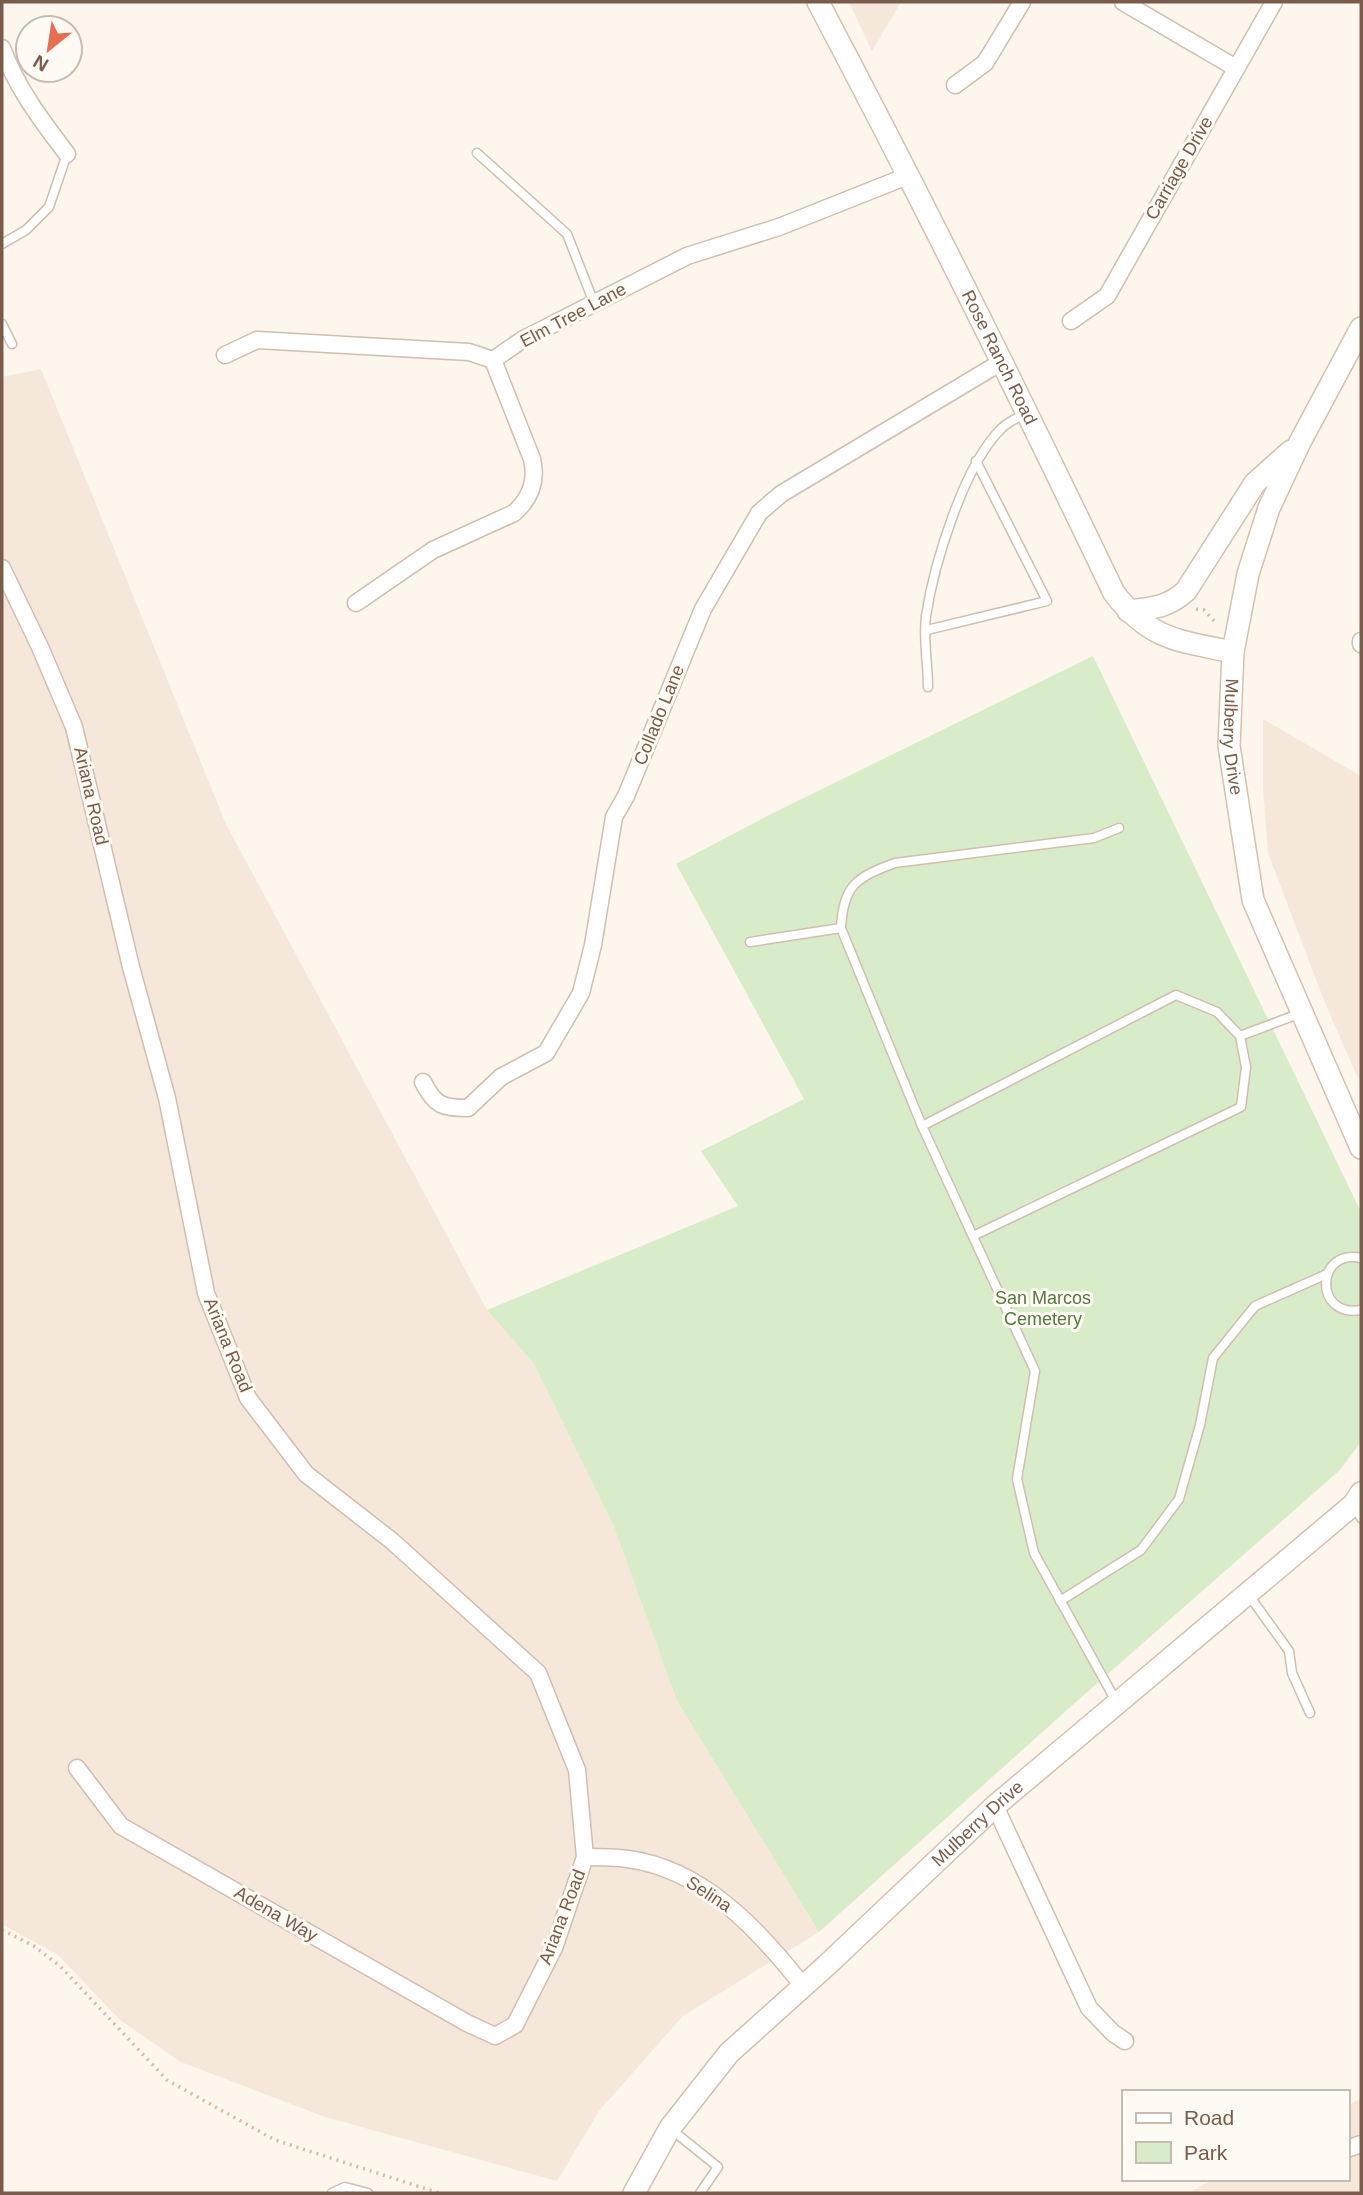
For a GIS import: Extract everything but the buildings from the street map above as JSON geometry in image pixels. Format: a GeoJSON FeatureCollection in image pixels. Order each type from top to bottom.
{"type":"FeatureCollection","features":[{"type":"Feature","properties":{"kind":"main road","name":"Rose Ranch Road"},"geometry":{"type":"LineString","coordinates":[[818,2],[910,175],[1114,593],[1128,611],[1147,628],[1168,638],[1233,652]]}},
{"type":"Feature","properties":{"kind":"main road","name":"Mulberry Drive"},"geometry":{"type":"LineString","coordinates":[[1361,328],[1300,442],[1269,508],[1248,574],[1233,652],[1229,746],[1253,900],[1361,1148]]}},
{"type":"Feature","properties":{"kind":"main road"},"geometry":{"type":"LineString","coordinates":[[1128,611],[1158,607],[1172,602],[1186,591],[1255,483],[1300,442]]}},
{"type":"Feature","properties":{"kind":"main road","name":"Mulberry Drive"},"geometry":{"type":"LineString","coordinates":[[634,2193],[670,2128],[729,2053],[995,1806],[1248,1593],[1359,1505]]}},
{"type":"Feature","properties":{"kind":"street"},"geometry":{"type":"LineString","coordinates":[[955,85],[985,64],[1022,2]]}},
{"type":"Feature","properties":{"kind":"street"},"geometry":{"type":"LineString","coordinates":[[1123,2],[1236,68]]}},
{"type":"Feature","properties":{"kind":"street","name":"Carriage Drive"},"geometry":{"type":"LineString","coordinates":[[1071,321],[1107,296],[1274,2]]}},
{"type":"Feature","properties":{"kind":"street"},"geometry":{"type":"LineString","coordinates":[[2,48],[18,84],[67,154]]}},
{"type":"Feature","properties":{"kind":"street","name":"Elm Tree Lane"},"geometry":{"type":"LineString","coordinates":[[494,360],[522,340],[687,256],[779,227],[910,175]]}},
{"type":"Feature","properties":{"kind":"street"},"geometry":{"type":"LineString","coordinates":[[225,355],[257,340],[469,352],[494,360],[536,475],[523,505],[514,513],[433,550],[356,603]]}},
{"type":"Feature","properties":{"kind":"street","name":"Collado Lane"},"geometry":{"type":"LineString","coordinates":[[424,1082],[430,1097],[446,1108],[468,1108],[501,1077],[546,1053],[581,993],[593,944],[614,817],[626,796],[703,609],[759,513],[781,494],[1003,361]]}},
{"type":"Feature","properties":{"kind":"street","name":"Ariana Road"},"geometry":{"type":"LineString","coordinates":[[2,568],[74,727],[131,967],[167,1098],[206,1293],[248,1398],[306,1474],[392,1541],[538,1673],[577,1770],[585,1857],[554,1948],[521,2014],[515,2025],[495,2036]]}},
{"type":"Feature","properties":{"kind":"street","name":"Adena Way"},"geometry":{"type":"LineString","coordinates":[[77,1768],[121,1826],[467,2023],[495,2036]]}},
{"type":"Feature","properties":{"kind":"street"},"geometry":{"type":"LineString","coordinates":[[995,1806],[1089,2008],[1113,2033],[1125,2041]]}},
{"type":"Feature","properties":{"kind":"street","name":"Selina"},"geometry":{"type":"LineString","coordinates":[[585,1857],[629,1859],[662,1868],[695,1883],[736,1912],[803,1986]]}},
{"type":"Feature","properties":{"kind":"lane"},"geometry":{"type":"LineString","coordinates":[[477,153],[567,234],[594,303]]}},
{"type":"Feature","properties":{"kind":"lane"},"geometry":{"type":"LineString","coordinates":[[2,244],[26,230],[49,206],[67,154]]}},
{"type":"Feature","properties":{"kind":"lane"},"geometry":{"type":"LineString","coordinates":[[2,324],[12,344]]}},
{"type":"Feature","properties":{"kind":"lane"},"geometry":{"type":"LineString","coordinates":[[929,687],[926,619],[937,566],[949,528],[976,461],[1003,426],[1028,412]]}},
{"type":"Feature","properties":{"kind":"lane"},"geometry":{"type":"LineString","coordinates":[[927,630],[1047,601],[976,461]]}},
{"type":"Feature","properties":{"kind":"lane"},"geometry":{"type":"LineString","coordinates":[[1117,1703],[1034,1553],[1017,1479],[1035,1371],[922,1126],[841,928],[841,910],[850,888],[871,872],[895,863],[1094,838],[1119,828]]}},
{"type":"Feature","properties":{"kind":"lane"},"geometry":{"type":"LineString","coordinates":[[750,942],[841,928]]}},
{"type":"Feature","properties":{"kind":"lane"},"geometry":{"type":"LineString","coordinates":[[922,1126],[1176,995],[1217,1012],[1240,1036],[1246,1068],[1241,1107],[973,1236]]}},
{"type":"Feature","properties":{"kind":"lane"},"geometry":{"type":"LineString","coordinates":[[1240,1036],[1301,1013]]}},
{"type":"Feature","properties":{"kind":"lane"},"geometry":{"type":"LineString","coordinates":[[1060,1601],[1141,1550],[1179,1499],[1200,1425],[1213,1358],[1255,1306],[1327,1274],[1339,1260],[1347,1257],[1361,1258]]}},
{"type":"Feature","properties":{"kind":"lane"},"geometry":{"type":"LineString","coordinates":[[1327,1274],[1325,1283],[1331,1300],[1345,1310],[1361,1310]]}},
{"type":"Feature","properties":{"kind":"lane"},"geometry":{"type":"LineString","coordinates":[[1248,1593],[1289,1650],[1292,1673],[1310,1713]]}},
{"type":"Feature","properties":{"kind":"lane"},"geometry":{"type":"LineString","coordinates":[[670,2128],[718,2167],[700,2193]]}},
{"type":"Feature","properties":{"kind":"lane"},"geometry":{"type":"LineString","coordinates":[[332,2193],[345,2187],[369,2193]]}},
{"type":"Feature","properties":{"kind":"path"},"geometry":{"type":"LineString","coordinates":[[1188,614],[1197,608],[1204,610],[1215,622]]}},
{"type":"Feature","properties":{"kind":"path"},"geometry":{"type":"LineString","coordinates":[[2,1930],[34,1946],[61,1967],[167,2080],[275,2140],[439,2193]]}},
{"type":"Feature","properties":{"kind":"shaded area"},"geometry":{"type":"Polygon","coordinates":[[[849,2],[901,2],[872,51],[849,2]]]}},
{"type":"Feature","properties":{"kind":"shaded area"},"geometry":{"type":"Polygon","coordinates":[[[41,369],[226,824],[487,1310],[534,1364],[614,1527],[677,1701],[819,1932],[683,2016],[599,2111],[557,2181],[325,2117],[181,2062],[120,2020],[58,1955],[2,1924],[2,377],[41,369]]]}},
{"type":"Feature","properties":{"kind":"shaded area"},"geometry":{"type":"Polygon","coordinates":[[[1263,719],[1361,776],[1361,1085],[1325,1003],[1268,853],[1263,788],[1263,719]]]}},
{"type":"Feature","properties":{"kind":"shaded area"},"geometry":{"type":"Polygon","coordinates":[[[1361,2098],[1361,2193],[1188,2193],[1210,2181],[1349,2181],[1349,2105],[1361,2098]]]}},
{"type":"Feature","properties":{"kind":"green space","name":"San Marcos Cemetery"},"geometry":{"type":"Polygon","coordinates":[[[1093,656],[1361,1212],[1361,1442],[1340,1470],[819,1932],[677,1701],[614,1527],[534,1364],[487,1310],[738,1206],[701,1151],[804,1099],[676,864],[769,815],[1093,656]]]}}]}
